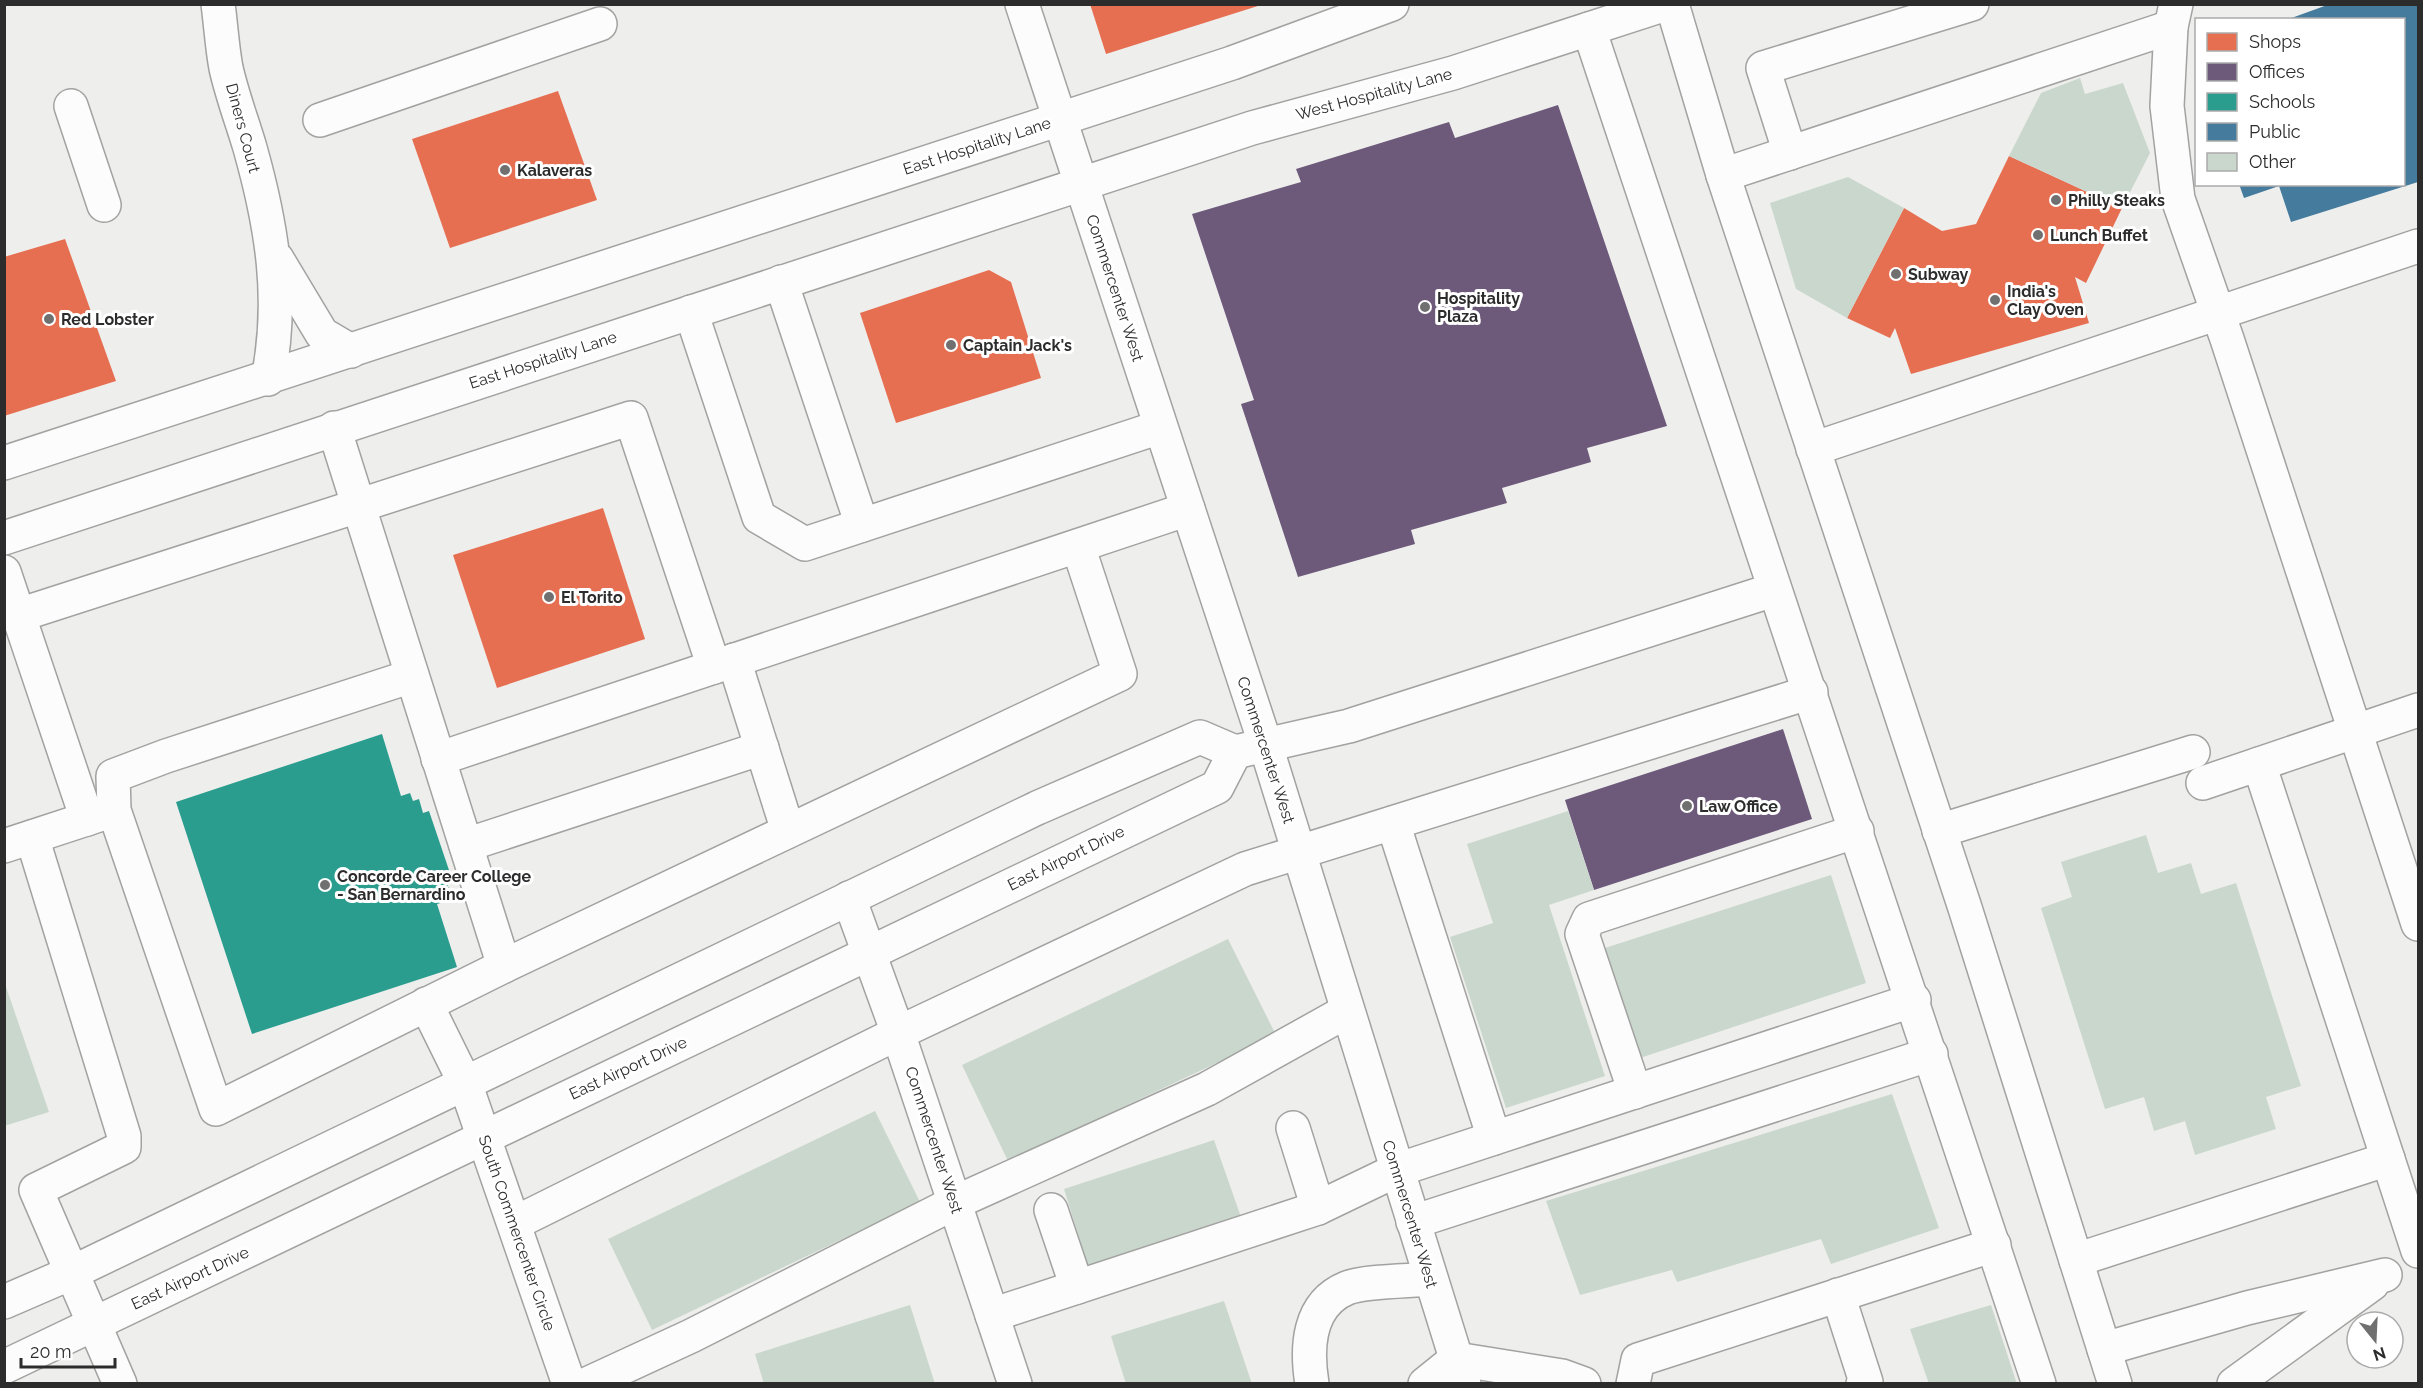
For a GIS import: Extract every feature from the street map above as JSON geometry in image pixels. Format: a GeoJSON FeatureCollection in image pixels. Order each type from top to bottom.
{"type":"FeatureCollection","features":[{"type":"Feature","properties":{"kind":"street","name":"Diners Court"},"geometry":{"type":"LineString","coordinates":[[218,4],[227,70],[251,151],[272,250],[276,340],[268,379]]}},
{"type":"Feature","properties":{"kind":"street","name":"Commercenter West"},"geometry":{"type":"LineString","coordinates":[[1022,4],[1188,509],[1250,748],[1299,853],[1460,1371]]}},
{"type":"Feature","properties":{"kind":"street"},"geometry":{"type":"LineString","coordinates":[[1060,118],[1232,63],[1392,4]]}},
{"type":"Feature","properties":{"kind":"street","name":"West Hospitality Lane"},"geometry":{"type":"LineString","coordinates":[[1081,183],[1252,128],[1453,73],[1666,4]]}},
{"type":"Feature","properties":{"kind":"street"},"geometry":{"type":"LineString","coordinates":[[1672,4],[1723,175],[1939,831],[2115,1383]]}},
{"type":"Feature","properties":{"kind":"street"},"geometry":{"type":"LineString","coordinates":[[1790,153],[1763,68],[1972,4]]}},
{"type":"Feature","properties":{"kind":"street"},"geometry":{"type":"LineString","coordinates":[[1723,175],[2174,16],[2167,106],[2178,199],[2218,314],[2418,924]]}},
{"type":"Feature","properties":{"kind":"street"},"geometry":{"type":"LineString","coordinates":[[320,120],[600,24]]}},
{"type":"Feature","properties":{"kind":"street"},"geometry":{"type":"LineString","coordinates":[[1589,29],[1773,590],[1811,692],[2039,1383]]}},
{"type":"Feature","properties":{"kind":"street"},"geometry":{"type":"LineString","coordinates":[[71,106],[104,205]]}},
{"type":"Feature","properties":{"kind":"street","name":"East Hospitality Lane"},"geometry":{"type":"LineString","coordinates":[[4,463],[268,379],[1060,118]]}},
{"type":"Feature","properties":{"kind":"street","name":"East Hospitality Lane"},"geometry":{"type":"LineString","coordinates":[[4,538],[1081,183]]}},
{"type":"Feature","properties":{"kind":"street"},"geometry":{"type":"LineString","coordinates":[[1813,449],[2418,246]]}},
{"type":"Feature","properties":{"kind":"street","name":"Diners Court"},"geometry":{"type":"LineString","coordinates":[[272,250],[322,334],[351,351]]}},
{"type":"Feature","properties":{"kind":"street"},"geometry":{"type":"LineString","coordinates":[[780,282],[862,525]]}},
{"type":"Feature","properties":{"kind":"street"},"geometry":{"type":"LineString","coordinates":[[691,312],[759,516],[805,544],[1161,427]]}},
{"type":"Feature","properties":{"kind":"street"},"geometry":{"type":"LineString","coordinates":[[19,615],[631,418],[724,663],[762,748],[788,831]]}},
{"type":"Feature","properties":{"kind":"street"},"geometry":{"type":"LineString","coordinates":[[334,429],[504,966]]}},
{"type":"Feature","properties":{"kind":"street"},"geometry":{"type":"LineString","coordinates":[[438,759],[1188,509]]}},
{"type":"Feature","properties":{"kind":"street"},"geometry":{"type":"LineString","coordinates":[[4,572],[19,615],[101,815],[216,1109],[504,966],[1119,674],[1078,546]]}},
{"type":"Feature","properties":{"kind":"street"},"geometry":{"type":"LineString","coordinates":[[4,1302],[71,1273],[1037,808],[1200,737],[1250,748],[1349,726],[1773,590]]}},
{"type":"Feature","properties":{"kind":"street"},"geometry":{"type":"LineString","coordinates":[[101,815],[113,776],[166,756],[412,676]]}},
{"type":"Feature","properties":{"kind":"street"},"geometry":{"type":"LineString","coordinates":[[515,1223],[898,1033],[1245,869],[1811,692]]}},
{"type":"Feature","properties":{"kind":"street"},"geometry":{"type":"LineString","coordinates":[[2203,783],[2418,710]]}},
{"type":"Feature","properties":{"kind":"street"},"geometry":{"type":"LineString","coordinates":[[466,845],[762,748]]}},
{"type":"Feature","properties":{"kind":"street","name":"East Airport Drive"},"geometry":{"type":"LineString","coordinates":[[4,1367],[867,952],[1217,787],[1250,748]]}},
{"type":"Feature","properties":{"kind":"street"},"geometry":{"type":"LineString","coordinates":[[1939,831],[2193,752]]}},
{"type":"Feature","properties":{"kind":"street"},"geometry":{"type":"LineString","coordinates":[[2234,1383],[2418,1251],[2259,764]]}},
{"type":"Feature","properties":{"kind":"street"},"geometry":{"type":"LineString","coordinates":[[101,815],[18,841],[124,1136],[124,1147],[36,1190],[120,1383]]}},
{"type":"Feature","properties":{"kind":"street"},"geometry":{"type":"LineString","coordinates":[[1393,823],[1494,1138]]}},
{"type":"Feature","properties":{"kind":"street"},"geometry":{"type":"LineString","coordinates":[[1635,1092],[1582,934],[1589,919],[1857,831]]}},
{"type":"Feature","properties":{"kind":"street","name":"Commercenter West"},"geometry":{"type":"LineString","coordinates":[[849,898],[898,1033],[1015,1383]]}},
{"type":"Feature","properties":{"kind":"street"},"geometry":{"type":"LineString","coordinates":[[992,1316],[1318,1208],[1397,1170],[1914,1000]]}},
{"type":"Feature","properties":{"kind":"street","name":"South Commercenter Circle"},"geometry":{"type":"LineString","coordinates":[[426,1004],[465,1083],[569,1383]]}},
{"type":"Feature","properties":{"kind":"street"},"geometry":{"type":"LineString","coordinates":[[587,1383],[691,1336],[954,1203],[1207,1089],[1347,1011]]}},
{"type":"Feature","properties":{"kind":"street"},"geometry":{"type":"LineString","coordinates":[[1413,1222],[1931,1053]]}},
{"type":"Feature","properties":{"kind":"street"},"geometry":{"type":"LineString","coordinates":[[1293,1128],[1318,1208]]}},
{"type":"Feature","properties":{"kind":"street"},"geometry":{"type":"LineString","coordinates":[[2076,1260],[2388,1159]]}},
{"type":"Feature","properties":{"kind":"street"},"geometry":{"type":"LineString","coordinates":[[1051,1210],[1077,1287]]}},
{"type":"Feature","properties":{"kind":"street"},"geometry":{"type":"LineString","coordinates":[[1633,1383],[1638,1360],[1994,1245]]}},
{"type":"Feature","properties":{"kind":"street"},"geometry":{"type":"LineString","coordinates":[[2104,1349],[2247,1308],[2385,1275]]}},
{"type":"Feature","properties":{"kind":"street"},"geometry":{"type":"LineString","coordinates":[[1312,1383],[1309,1365],[1312,1324],[1327,1301],[1348,1287],[1430,1279]]}},
{"type":"Feature","properties":{"kind":"street"},"geometry":{"type":"LineString","coordinates":[[1838,1295],[1866,1382],[1863,1383]]}},
{"type":"Feature","properties":{"kind":"street"},"geometry":{"type":"LineString","coordinates":[[1425,1383],[1460,1371],[1562,1376],[1584,1383]]}},
{"type":"Feature","properties":{"kind":"building: Shops"},"geometry":{"type":"Polygon","coordinates":[[[1090,4],[1261,4],[1261,5],[1106,54],[1090,4]]]}},
{"type":"Feature","properties":{"kind":"building: Shops","name":"Kalaveras"},"geometry":{"type":"Polygon","coordinates":[[[558,91],[597,200],[450,248],[412,139],[558,91]]]}},
{"type":"Feature","properties":{"kind":"building: Shops"},"geometry":{"type":"Polygon","coordinates":[[[2009,156],[2122,208],[2086,283],[2075,277],[2089,323],[1911,374],[1895,328],[1890,338],[1847,318],[1904,208],[1942,231],[1976,224],[2009,156]]]}},
{"type":"Feature","properties":{"kind":"building: Shops","name":"Red Lobster"},"geometry":{"type":"Polygon","coordinates":[[[65,239],[116,381],[4,416],[4,257],[65,239]]]}},
{"type":"Feature","properties":{"kind":"building: Shops","name":"Captain Jack's"},"geometry":{"type":"Polygon","coordinates":[[[989,270],[1011,282],[1041,378],[896,423],[860,313],[989,270]]]}},
{"type":"Feature","properties":{"kind":"building: Shops","name":"El Torito"},"geometry":{"type":"Polygon","coordinates":[[[603,508],[645,639],[497,688],[453,555],[603,508]]]}},
{"type":"Feature","properties":{"kind":"building: Offices","name":"Hospitality Plaza"},"geometry":{"type":"Polygon","coordinates":[[[1558,105],[1667,426],[1587,448],[1591,462],[1502,488],[1507,503],[1411,530],[1415,544],[1298,577],[1241,404],[1254,400],[1192,214],[1301,182],[1296,169],[1449,122],[1455,138],[1558,105]]]}},
{"type":"Feature","properties":{"kind":"building: Offices","name":"Law Office"},"geometry":{"type":"Polygon","coordinates":[[[1783,729],[1812,819],[1594,890],[1565,800],[1783,729]]]}},
{"type":"Feature","properties":{"kind":"building: Schools","name":"Concorde Career College - San Bernardino"},"geometry":{"type":"Polygon","coordinates":[[[382,734],[401,796],[410,793],[413,801],[419,799],[423,813],[429,811],[451,876],[445,878],[450,892],[442,895],[444,902],[437,904],[457,967],[252,1034],[176,802],[382,734]]]}},
{"type":"Feature","properties":{"kind":"building: Public"},"geometry":{"type":"Polygon","coordinates":[[[2330,4],[2418,4],[2418,182],[2291,222],[2279,186],[2405,186],[2405,18],[2292,18],[2330,4]]]}},
{"type":"Feature","properties":{"kind":"building: Public"},"geometry":{"type":"Polygon","coordinates":[[[2240,186],[2279,186],[2244,198],[2240,186]]]}},
{"type":"Feature","properties":{"kind":"building: Other"},"geometry":{"type":"Polygon","coordinates":[[[2080,78],[2085,94],[2123,83],[2150,153],[2122,208],[2009,156],[2041,93],[2080,78]]]}},
{"type":"Feature","properties":{"kind":"building: Other"},"geometry":{"type":"Polygon","coordinates":[[[1848,177],[1904,208],[1847,318],[1796,289],[1770,203],[1848,177]]]}},
{"type":"Feature","properties":{"kind":"building: Other"},"geometry":{"type":"Polygon","coordinates":[[[1568,811],[1594,890],[1549,905],[1605,1076],[1506,1108],[1450,937],[1493,923],[1467,844],[1568,811]]]}},
{"type":"Feature","properties":{"kind":"building: Other"},"geometry":{"type":"Polygon","coordinates":[[[2146,835],[2158,873],[2191,863],[2201,894],[2236,883],[2301,1086],[2266,1097],[2276,1129],[2195,1155],[2185,1121],[2154,1131],[2144,1097],[2105,1109],[2041,908],[2072,897],[2061,862],[2146,835]]]}},
{"type":"Feature","properties":{"kind":"building: Other"},"geometry":{"type":"Polygon","coordinates":[[[1831,875],[1866,983],[1640,1058],[1605,948],[1831,875]]]}},
{"type":"Feature","properties":{"kind":"building: Other"},"geometry":{"type":"Polygon","coordinates":[[[1228,939],[1276,1035],[1008,1161],[962,1065],[1228,939]]]}},
{"type":"Feature","properties":{"kind":"building: Other"},"geometry":{"type":"Polygon","coordinates":[[[4,981],[49,1112],[4,1126],[4,981]]]}},
{"type":"Feature","properties":{"kind":"building: Other"},"geometry":{"type":"Polygon","coordinates":[[[1892,1094],[1939,1228],[1831,1264],[1821,1239],[1677,1282],[1672,1270],[1580,1295],[1546,1201],[1892,1094]]]}},
{"type":"Feature","properties":{"kind":"building: Other"},"geometry":{"type":"Polygon","coordinates":[[[875,1111],[920,1202],[652,1330],[608,1239],[875,1111]]]}},
{"type":"Feature","properties":{"kind":"building: Other"},"geometry":{"type":"Polygon","coordinates":[[[1214,1140],[1242,1220],[1089,1269],[1064,1189],[1214,1140]]]}},
{"type":"Feature","properties":{"kind":"building: Other"},"geometry":{"type":"Polygon","coordinates":[[[1224,1301],[1252,1384],[1126,1384],[1111,1336],[1224,1301]]]}},
{"type":"Feature","properties":{"kind":"building: Other"},"geometry":{"type":"Polygon","coordinates":[[[910,1305],[935,1384],[764,1384],[755,1354],[910,1305]]]}},
{"type":"Feature","properties":{"kind":"building: Other"},"geometry":{"type":"Polygon","coordinates":[[[1991,1305],[2017,1384],[1929,1384],[1910,1329],[1991,1305]]]}},
{"type":"Feature","properties":{"kind":"place","name":"Kalaveras"},"geometry":{"type":"Point","coordinates":[505,170]}},
{"type":"Feature","properties":{"kind":"place","name":"Philly Steaks"},"geometry":{"type":"Point","coordinates":[2056,200]}},
{"type":"Feature","properties":{"kind":"place","name":"Lunch Buffet"},"geometry":{"type":"Point","coordinates":[2038,235]}},
{"type":"Feature","properties":{"kind":"place","name":"Subway"},"geometry":{"type":"Point","coordinates":[1896,274]}},
{"type":"Feature","properties":{"kind":"place","name":"India's Clay Oven"},"geometry":{"type":"Point","coordinates":[1995,300]}},
{"type":"Feature","properties":{"kind":"place","name":"Hospitality Plaza"},"geometry":{"type":"Point","coordinates":[1425,307]}},
{"type":"Feature","properties":{"kind":"place","name":"Red Lobster"},"geometry":{"type":"Point","coordinates":[49,319]}},
{"type":"Feature","properties":{"kind":"place","name":"Captain Jack's"},"geometry":{"type":"Point","coordinates":[951,345]}},
{"type":"Feature","properties":{"kind":"place","name":"El Torito"},"geometry":{"type":"Point","coordinates":[549,597]}},
{"type":"Feature","properties":{"kind":"place","name":"Law Office"},"geometry":{"type":"Point","coordinates":[1687,806]}},
{"type":"Feature","properties":{"kind":"place","name":"Concorde Career College - San Bernardino"},"geometry":{"type":"Point","coordinates":[325,885]}}]}
